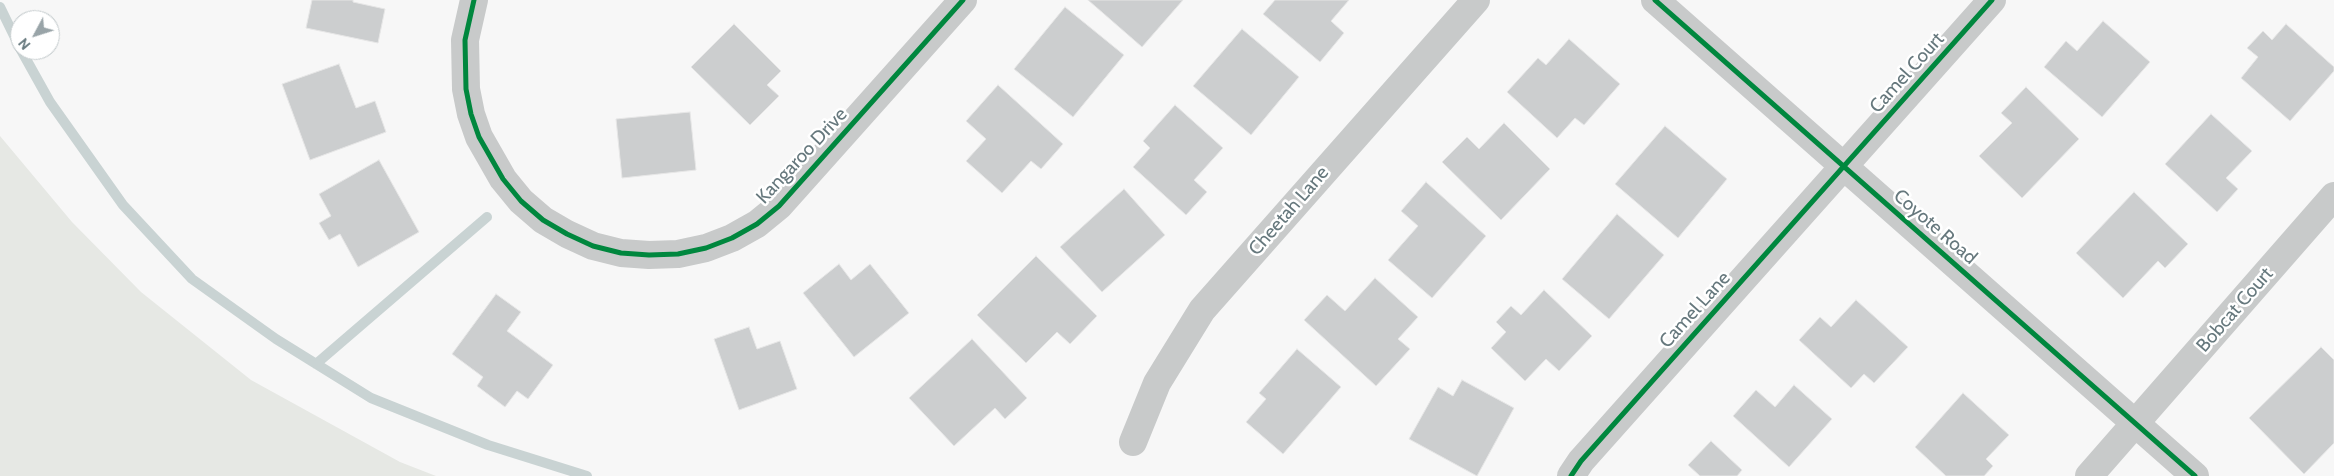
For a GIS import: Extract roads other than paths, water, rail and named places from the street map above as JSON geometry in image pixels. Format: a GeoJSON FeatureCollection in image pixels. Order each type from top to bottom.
{"type":"FeatureCollection","features":[{"type":"Feature","properties":{"kind":"street","name":"Kangaroo Drive"},"geometry":{"type":"LineString","coordinates":[[474,0],[465,40],[466,90],[479,137],[503,179],[521,201],[543,220],[567,234],[593,246],[621,253],[649,255],[678,254],[706,248],[732,238],[757,224],[779,206],[962,0]]}},
{"type":"Feature","properties":{"kind":"street","name":"Cheetah Lane"},"geometry":{"type":"LineString","coordinates":[[1133,442],[1157,383],[1202,310],[1476,0]]}},
{"type":"Feature","properties":{"kind":"street","name":"Coyote Road"},"geometry":{"type":"LineString","coordinates":[[1655,0],[2195,476]]}},
{"type":"Feature","properties":{"kind":"street","name":"Camel Court"},"geometry":{"type":"LineString","coordinates":[[1843,166],[1992,0]]}},
{"type":"Feature","properties":{"kind":"street","name":"Camel Lane"},"geometry":{"type":"LineString","coordinates":[[1571,476],[1581,461],[1843,166]]}},
{"type":"Feature","properties":{"kind":"street","name":"Bobcat Court"},"geometry":{"type":"LineString","coordinates":[[2136,424],[2334,196]]}},
{"type":"Feature","properties":{"kind":"street"},"geometry":{"type":"LineString","coordinates":[[2089,476],[2136,424]]}},
{"type":"Feature","properties":{"kind":"waterway"},"geometry":{"type":"LineString","coordinates":[[0,7],[10,28]]}},
{"type":"Feature","properties":{"kind":"waterway"},"geometry":{"type":"LineString","coordinates":[[27,60],[50,102],[123,205],[192,279],[276,339],[371,398],[488,445],[587,476]]}},
{"type":"Feature","properties":{"kind":"waterway"},"geometry":{"type":"LineString","coordinates":[[316,364],[487,217]]}}]}
